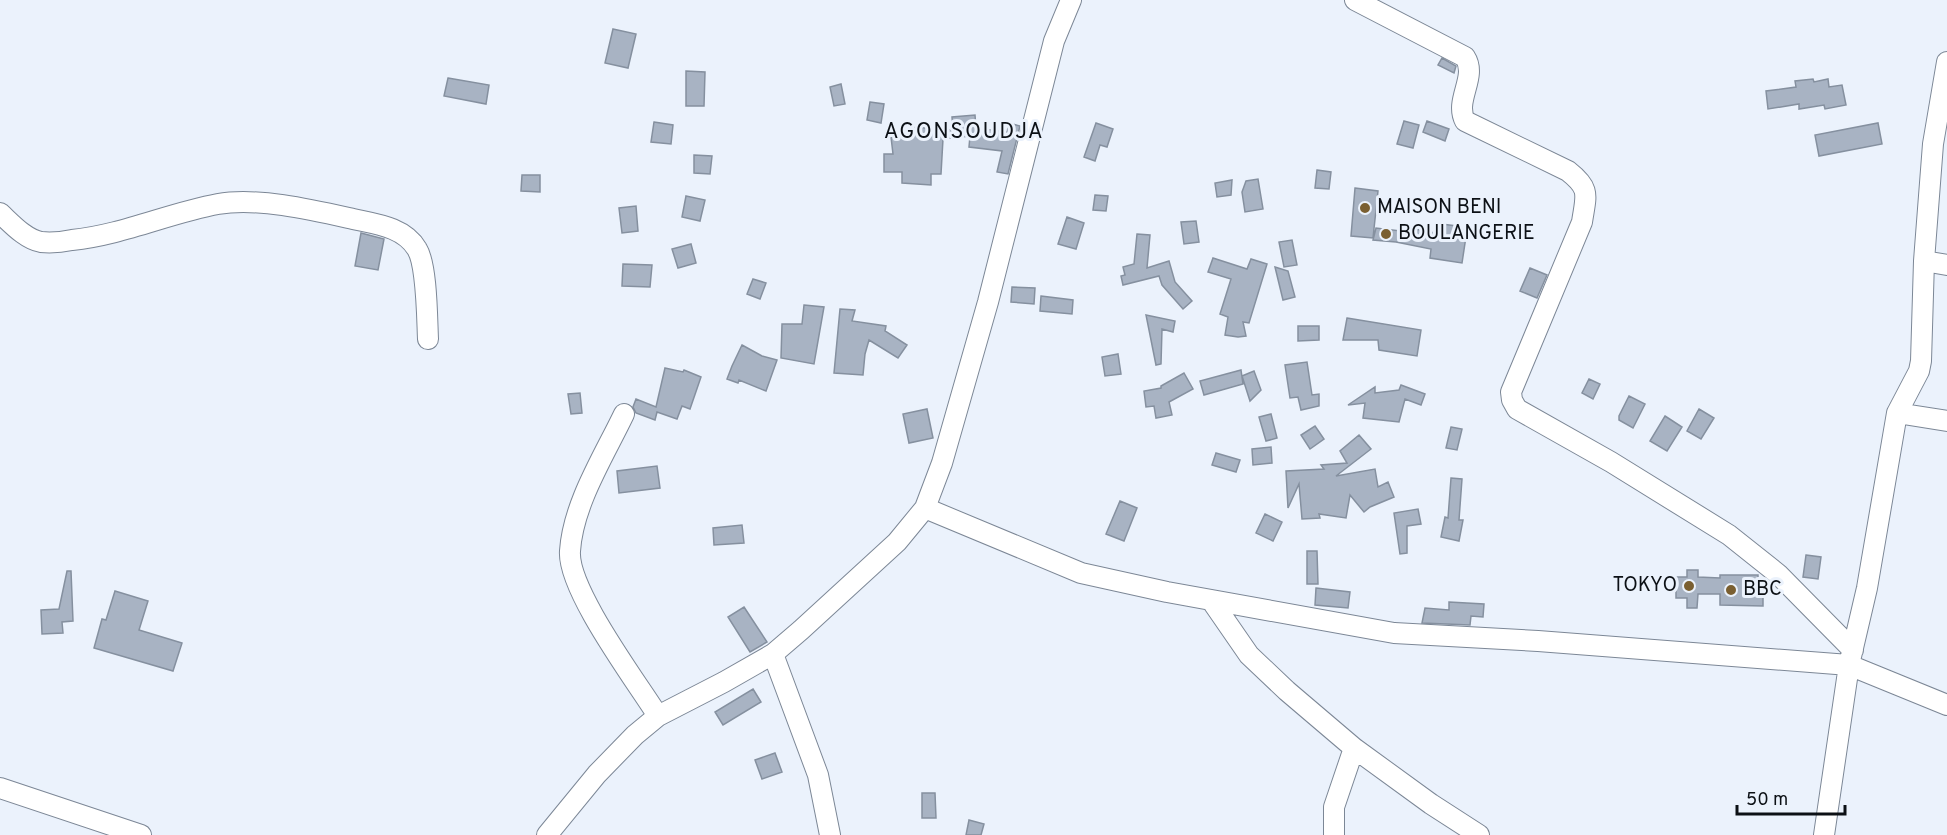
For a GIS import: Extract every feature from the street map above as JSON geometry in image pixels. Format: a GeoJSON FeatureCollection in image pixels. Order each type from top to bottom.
{"type":"FeatureCollection","features":[{"type":"Feature","properties":{"kind":"street"},"geometry":{"type":"LineString","coordinates":[[547,835],[597,774],[635,735],[658,716],[773,654],[897,543],[925,508],[942,463],[988,302],[1054,41],[1071,0]]}},
{"type":"Feature","properties":{"kind":"street"},"geometry":{"type":"LineString","coordinates":[[1355,0],[1465,57],[1469,70],[1461,107],[1461,114],[1465,121],[1568,171],[1581,181],[1584,188],[1586,196],[1582,222],[1511,392],[1517,409],[1611,462],[1729,535],[1778,574],[1851,657],[1947,705]]}},
{"type":"Feature","properties":{"kind":"street"},"geometry":{"type":"LineString","coordinates":[[1824,835],[1851,657],[1867,588],[1898,413],[1921,361],[1924,261],[1933,144],[1947,62]]}},
{"type":"Feature","properties":{"kind":"street"},"geometry":{"type":"LineString","coordinates":[[0,213],[26,235],[38,241],[51,243],[96,238],[209,207],[244,202],[314,210],[379,224],[399,232],[409,239],[418,251],[423,272],[429,339]]}},
{"type":"Feature","properties":{"kind":"street"},"geometry":{"type":"LineString","coordinates":[[1924,261],[1947,265]]}},
{"type":"Feature","properties":{"kind":"street"},"geometry":{"type":"LineString","coordinates":[[1898,413],[1947,421]]}},
{"type":"Feature","properties":{"kind":"street"},"geometry":{"type":"LineString","coordinates":[[624,414],[580,506],[572,532],[569,553],[573,576],[590,609],[658,716]]}},
{"type":"Feature","properties":{"kind":"street"},"geometry":{"type":"LineString","coordinates":[[925,508],[1081,573],[1211,600],[1394,633],[1851,657]]}},
{"type":"Feature","properties":{"kind":"street"},"geometry":{"type":"LineString","coordinates":[[1211,600],[1249,655],[1287,691],[1354,748],[1431,804],[1479,835]]}},
{"type":"Feature","properties":{"kind":"street"},"geometry":{"type":"LineString","coordinates":[[773,654],[818,775],[830,835]]}},
{"type":"Feature","properties":{"kind":"street"},"geometry":{"type":"LineString","coordinates":[[1334,835],[1334,807],[1354,748]]}},
{"type":"Feature","properties":{"kind":"street"},"geometry":{"type":"LineString","coordinates":[[0,788],[141,835]]}},
{"type":"Feature","properties":{"kind":"building"},"geometry":{"type":"Polygon","coordinates":[[[613,29],[636,34],[628,68],[605,63],[613,29]]]}},
{"type":"Feature","properties":{"kind":"building"},"geometry":{"type":"Polygon","coordinates":[[[1442,58],[1456,66],[1454,73],[1438,65],[1442,58]]]}},
{"type":"Feature","properties":{"kind":"building"},"geometry":{"type":"Polygon","coordinates":[[[686,71],[705,72],[704,106],[686,106],[686,71]]]}},
{"type":"Feature","properties":{"kind":"building"},"geometry":{"type":"Polygon","coordinates":[[[448,78],[489,85],[486,104],[444,96],[448,78]]]}},
{"type":"Feature","properties":{"kind":"building"},"geometry":{"type":"Polygon","coordinates":[[[1813,79],[1814,82],[1828,79],[1829,87],[1842,85],[1846,105],[1825,109],[1824,105],[1799,109],[1799,104],[1768,109],[1766,91],[1796,87],[1795,81],[1813,79]]]}},
{"type":"Feature","properties":{"kind":"building"},"geometry":{"type":"Polygon","coordinates":[[[841,84],[845,104],[834,106],[830,87],[841,84]]]}},
{"type":"Feature","properties":{"kind":"building"},"geometry":{"type":"Polygon","coordinates":[[[870,102],[884,104],[881,123],[867,120],[870,102]]]}},
{"type":"Feature","properties":{"kind":"building"},"geometry":{"type":"Polygon","coordinates":[[[975,115],[976,128],[1007,132],[1009,123],[1020,126],[1008,174],[997,172],[1002,151],[969,147],[970,136],[943,139],[941,174],[931,174],[931,185],[902,183],[902,172],[884,172],[884,154],[893,154],[891,137],[912,134],[912,127],[953,130],[952,117],[975,115]]]}},
{"type":"Feature","properties":{"kind":"building"},"geometry":{"type":"Polygon","coordinates":[[[1404,121],[1419,125],[1413,148],[1397,144],[1404,121]]]}},
{"type":"Feature","properties":{"kind":"building"},"geometry":{"type":"Polygon","coordinates":[[[1427,121],[1449,129],[1445,141],[1423,132],[1427,121]]]}},
{"type":"Feature","properties":{"kind":"building"},"geometry":{"type":"Polygon","coordinates":[[[654,122],[673,125],[671,144],[651,142],[654,122]]]}},
{"type":"Feature","properties":{"kind":"building"},"geometry":{"type":"Polygon","coordinates":[[[1096,123],[1113,129],[1107,147],[1100,145],[1095,161],[1084,157],[1096,123]]]}},
{"type":"Feature","properties":{"kind":"building"},"geometry":{"type":"Polygon","coordinates":[[[1878,123],[1882,144],[1819,156],[1815,135],[1878,123]]]}},
{"type":"Feature","properties":{"kind":"building"},"geometry":{"type":"Polygon","coordinates":[[[694,155],[712,156],[710,174],[694,173],[694,155]]]}},
{"type":"Feature","properties":{"kind":"building"},"geometry":{"type":"Polygon","coordinates":[[[1317,170],[1331,172],[1329,189],[1315,188],[1317,170]]]}},
{"type":"Feature","properties":{"kind":"building"},"geometry":{"type":"Polygon","coordinates":[[[522,175],[540,175],[540,192],[521,191],[522,175]]]}},
{"type":"Feature","properties":{"kind":"building"},"geometry":{"type":"Polygon","coordinates":[[[1258,179],[1263,209],[1245,212],[1242,192],[1246,181],[1258,179]]]}},
{"type":"Feature","properties":{"kind":"building"},"geometry":{"type":"Polygon","coordinates":[[[1232,180],[1231,195],[1217,197],[1215,183],[1232,180]]]}},
{"type":"Feature","properties":{"kind":"building","name":"MAISON BENI"},"geometry":{"type":"Polygon","coordinates":[[[1355,188],[1378,191],[1373,238],[1351,236],[1355,188]]]}},
{"type":"Feature","properties":{"kind":"building"},"geometry":{"type":"Polygon","coordinates":[[[1095,195],[1108,196],[1106,211],[1093,210],[1095,195]]]}},
{"type":"Feature","properties":{"kind":"building"},"geometry":{"type":"Polygon","coordinates":[[[686,196],[705,200],[700,221],[682,217],[686,196]]]}},
{"type":"Feature","properties":{"kind":"building"},"geometry":{"type":"Polygon","coordinates":[[[636,206],[638,231],[622,233],[619,208],[636,206]]]}},
{"type":"Feature","properties":{"kind":"building"},"geometry":{"type":"Polygon","coordinates":[[[1067,217],[1084,223],[1076,249],[1058,244],[1067,217]]]}},
{"type":"Feature","properties":{"kind":"building"},"geometry":{"type":"Polygon","coordinates":[[[1196,221],[1199,242],[1184,244],[1181,222],[1196,221]]]}},
{"type":"Feature","properties":{"kind":"building"},"geometry":{"type":"Polygon","coordinates":[[[1441,224],[1467,230],[1462,263],[1430,258],[1431,249],[1373,240],[1376,228],[1409,232],[1410,228],[1440,234],[1441,224]]]}},
{"type":"Feature","properties":{"kind":"building"},"geometry":{"type":"Polygon","coordinates":[[[361,233],[384,239],[378,270],[355,266],[361,233]]]}},
{"type":"Feature","properties":{"kind":"building"},"geometry":{"type":"Polygon","coordinates":[[[1137,234],[1150,235],[1147,268],[1169,261],[1175,282],[1192,301],[1183,309],[1162,285],[1159,276],[1123,285],[1121,276],[1125,275],[1123,267],[1134,264],[1137,234]]]}},
{"type":"Feature","properties":{"kind":"building"},"geometry":{"type":"Polygon","coordinates":[[[1292,240],[1297,265],[1284,267],[1279,242],[1292,240]]]}},
{"type":"Feature","properties":{"kind":"building"},"geometry":{"type":"Polygon","coordinates":[[[691,244],[696,263],[678,268],[672,249],[691,244]]]}},
{"type":"Feature","properties":{"kind":"building"},"geometry":{"type":"Polygon","coordinates":[[[1213,258],[1247,269],[1251,259],[1267,264],[1249,323],[1243,322],[1246,336],[1225,335],[1228,317],[1220,314],[1231,279],[1208,272],[1213,258]]]}},
{"type":"Feature","properties":{"kind":"building"},"geometry":{"type":"Polygon","coordinates":[[[623,264],[652,265],[650,287],[622,286],[623,264]]]}},
{"type":"Feature","properties":{"kind":"building"},"geometry":{"type":"Polygon","coordinates":[[[1275,267],[1288,271],[1295,297],[1283,300],[1275,267]]]}},
{"type":"Feature","properties":{"kind":"building"},"geometry":{"type":"Polygon","coordinates":[[[1530,268],[1547,275],[1537,298],[1520,291],[1530,268]]]}},
{"type":"Feature","properties":{"kind":"building"},"geometry":{"type":"Polygon","coordinates":[[[753,279],[766,283],[760,299],[747,294],[753,279]]]}},
{"type":"Feature","properties":{"kind":"building"},"geometry":{"type":"Polygon","coordinates":[[[1012,287],[1035,288],[1034,304],[1011,302],[1012,287]]]}},
{"type":"Feature","properties":{"kind":"building"},"geometry":{"type":"Polygon","coordinates":[[[1041,296],[1073,300],[1072,314],[1040,311],[1041,296]]]}},
{"type":"Feature","properties":{"kind":"building"},"geometry":{"type":"Polygon","coordinates":[[[804,305],[824,307],[814,364],[781,358],[782,324],[802,324],[804,305]]]}},
{"type":"Feature","properties":{"kind":"building"},"geometry":{"type":"Polygon","coordinates":[[[840,309],[855,310],[852,321],[886,326],[885,331],[907,345],[898,358],[869,340],[863,375],[834,373],[840,309]]]}},
{"type":"Feature","properties":{"kind":"building"},"geometry":{"type":"Polygon","coordinates":[[[1146,315],[1175,321],[1173,332],[1162,329],[1161,364],[1156,365],[1146,315]]]}},
{"type":"Feature","properties":{"kind":"building"},"geometry":{"type":"Polygon","coordinates":[[[1347,318],[1421,330],[1417,356],[1379,350],[1378,340],[1343,340],[1347,318]]]}},
{"type":"Feature","properties":{"kind":"building"},"geometry":{"type":"Polygon","coordinates":[[[1298,326],[1319,326],[1319,340],[1298,341],[1298,326]]]}},
{"type":"Feature","properties":{"kind":"building"},"geometry":{"type":"Polygon","coordinates":[[[742,345],[762,356],[777,360],[766,391],[739,380],[738,383],[727,379],[742,345]]]}},
{"type":"Feature","properties":{"kind":"building"},"geometry":{"type":"Polygon","coordinates":[[[1118,354],[1121,374],[1105,376],[1102,357],[1118,354]]]}},
{"type":"Feature","properties":{"kind":"building"},"geometry":{"type":"Polygon","coordinates":[[[1307,362],[1312,395],[1319,394],[1319,406],[1301,410],[1298,397],[1290,398],[1285,365],[1307,362]]]}},
{"type":"Feature","properties":{"kind":"building"},"geometry":{"type":"Polygon","coordinates":[[[665,368],[683,372],[684,370],[701,377],[690,409],[682,406],[677,419],[657,412],[655,420],[636,413],[633,407],[636,399],[656,407],[665,368]]]}},
{"type":"Feature","properties":{"kind":"building"},"geometry":{"type":"Polygon","coordinates":[[[1241,370],[1243,384],[1204,395],[1200,381],[1241,370]]]}},
{"type":"Feature","properties":{"kind":"building"},"geometry":{"type":"Polygon","coordinates":[[[1254,371],[1261,390],[1250,401],[1242,376],[1254,371]]]}},
{"type":"Feature","properties":{"kind":"building"},"geometry":{"type":"Polygon","coordinates":[[[1184,373],[1193,389],[1169,402],[1172,415],[1156,418],[1154,406],[1146,407],[1144,391],[1161,388],[1184,373]]]}},
{"type":"Feature","properties":{"kind":"building"},"geometry":{"type":"Polygon","coordinates":[[[1589,379],[1600,384],[1593,399],[1582,393],[1589,379]]]}},
{"type":"Feature","properties":{"kind":"building"},"geometry":{"type":"Polygon","coordinates":[[[1401,385],[1425,394],[1421,405],[1405,399],[1399,422],[1363,418],[1365,403],[1348,405],[1375,387],[1375,393],[1399,390],[1401,385]]]}},
{"type":"Feature","properties":{"kind":"building"},"geometry":{"type":"Polygon","coordinates":[[[580,393],[582,413],[571,414],[568,394],[580,393]]]}},
{"type":"Feature","properties":{"kind":"building"},"geometry":{"type":"Polygon","coordinates":[[[1629,396],[1645,404],[1633,428],[1619,420],[1629,396]]]}},
{"type":"Feature","properties":{"kind":"building"},"geometry":{"type":"Polygon","coordinates":[[[927,409],[933,438],[909,443],[903,414],[927,409]]]}},
{"type":"Feature","properties":{"kind":"building"},"geometry":{"type":"Polygon","coordinates":[[[1699,409],[1714,418],[1701,439],[1687,431],[1699,409]]]}},
{"type":"Feature","properties":{"kind":"building"},"geometry":{"type":"Polygon","coordinates":[[[1271,414],[1277,438],[1266,441],[1259,417],[1271,414]]]}},
{"type":"Feature","properties":{"kind":"building"},"geometry":{"type":"Polygon","coordinates":[[[1665,416],[1682,427],[1667,451],[1650,441],[1665,416]]]}},
{"type":"Feature","properties":{"kind":"building"},"geometry":{"type":"Polygon","coordinates":[[[1315,426],[1324,439],[1310,449],[1301,435],[1315,426]]]}},
{"type":"Feature","properties":{"kind":"building"},"geometry":{"type":"Polygon","coordinates":[[[1451,427],[1462,429],[1457,450],[1446,448],[1451,427]]]}},
{"type":"Feature","properties":{"kind":"building"},"geometry":{"type":"Polygon","coordinates":[[[1359,435],[1371,449],[1336,476],[1375,469],[1378,487],[1388,482],[1394,497],[1364,512],[1350,495],[1346,518],[1319,514],[1320,518],[1302,519],[1299,484],[1288,508],[1286,471],[1324,469],[1321,465],[1347,463],[1340,451],[1359,435]]]}},
{"type":"Feature","properties":{"kind":"building"},"geometry":{"type":"Polygon","coordinates":[[[1271,447],[1272,463],[1253,465],[1252,449],[1271,447]]]}},
{"type":"Feature","properties":{"kind":"building"},"geometry":{"type":"Polygon","coordinates":[[[1216,453],[1240,460],[1236,472],[1212,465],[1216,453]]]}},
{"type":"Feature","properties":{"kind":"building"},"geometry":{"type":"Polygon","coordinates":[[[657,466],[660,488],[619,493],[617,471],[657,466]]]}},
{"type":"Feature","properties":{"kind":"building"},"geometry":{"type":"Polygon","coordinates":[[[1451,478],[1462,479],[1459,520],[1463,520],[1459,541],[1441,537],[1445,517],[1448,518],[1451,478]]]}},
{"type":"Feature","properties":{"kind":"building"},"geometry":{"type":"Polygon","coordinates":[[[1120,501],[1137,508],[1124,541],[1106,534],[1120,501]]]}},
{"type":"Feature","properties":{"kind":"building"},"geometry":{"type":"Polygon","coordinates":[[[1418,509],[1421,524],[1407,526],[1407,553],[1400,554],[1394,513],[1418,509]]]}},
{"type":"Feature","properties":{"kind":"building"},"geometry":{"type":"Polygon","coordinates":[[[1265,514],[1282,522],[1273,541],[1256,533],[1265,514]]]}},
{"type":"Feature","properties":{"kind":"building"},"geometry":{"type":"Polygon","coordinates":[[[742,525],[744,543],[714,545],[713,528],[742,525]]]}},
{"type":"Feature","properties":{"kind":"building"},"geometry":{"type":"Polygon","coordinates":[[[1307,551],[1317,551],[1318,584],[1307,584],[1307,551]]]}},
{"type":"Feature","properties":{"kind":"building"},"geometry":{"type":"Polygon","coordinates":[[[1806,555],[1821,557],[1818,579],[1803,577],[1806,555]]]}},
{"type":"Feature","properties":{"kind":"building"},"geometry":{"type":"Polygon","coordinates":[[[1687,570],[1698,570],[1698,577],[1758,575],[1758,582],[1763,582],[1763,606],[1720,605],[1720,594],[1698,594],[1697,608],[1687,608],[1687,598],[1676,598],[1676,577],[1687,577],[1687,570]]]}},
{"type":"Feature","properties":{"kind":"building"},"geometry":{"type":"Polygon","coordinates":[[[67,571],[71,571],[73,621],[62,622],[63,633],[42,634],[41,610],[59,609],[67,571]]]}},
{"type":"Feature","properties":{"kind":"building"},"geometry":{"type":"Polygon","coordinates":[[[1316,588],[1350,592],[1348,608],[1315,605],[1316,588]]]}},
{"type":"Feature","properties":{"kind":"building"},"geometry":{"type":"Polygon","coordinates":[[[115,591],[148,601],[139,630],[182,643],[173,671],[94,648],[102,619],[106,620],[115,591]]]}},
{"type":"Feature","properties":{"kind":"building"},"geometry":{"type":"Polygon","coordinates":[[[1449,602],[1484,604],[1483,617],[1471,616],[1470,625],[1422,623],[1425,608],[1449,610],[1449,602]]]}},
{"type":"Feature","properties":{"kind":"building"},"geometry":{"type":"Polygon","coordinates":[[[744,607],[767,642],[750,652],[728,617],[744,607]]]}},
{"type":"Feature","properties":{"kind":"building"},"geometry":{"type":"Polygon","coordinates":[[[753,689],[761,702],[723,725],[715,712],[753,689]]]}},
{"type":"Feature","properties":{"kind":"building"},"geometry":{"type":"Polygon","coordinates":[[[775,753],[782,772],[762,779],[755,760],[775,753]]]}},
{"type":"Feature","properties":{"kind":"building"},"geometry":{"type":"Polygon","coordinates":[[[922,793],[935,793],[936,818],[922,818],[922,793]]]}},
{"type":"Feature","properties":{"kind":"building"},"geometry":{"type":"Polygon","coordinates":[[[969,820],[984,824],[981,835],[966,835],[969,820]]]}},
{"type":"Feature","properties":{"kind":"place","name":"MAISON BENI"},"geometry":{"type":"Point","coordinates":[1365,208]}},
{"type":"Feature","properties":{"kind":"place","name":"BOULANGERIE"},"geometry":{"type":"Point","coordinates":[1386,234]}},
{"type":"Feature","properties":{"kind":"place","name":"TOKYO"},"geometry":{"type":"Point","coordinates":[1689,586]}},
{"type":"Feature","properties":{"kind":"place","name":"BBC"},"geometry":{"type":"Point","coordinates":[1731,590]}},
{"type":"Feature","properties":{"kind":"district","name":"AGONSOUDJA"},"geometry":{"type":"Point","coordinates":[964,132]}}]}
